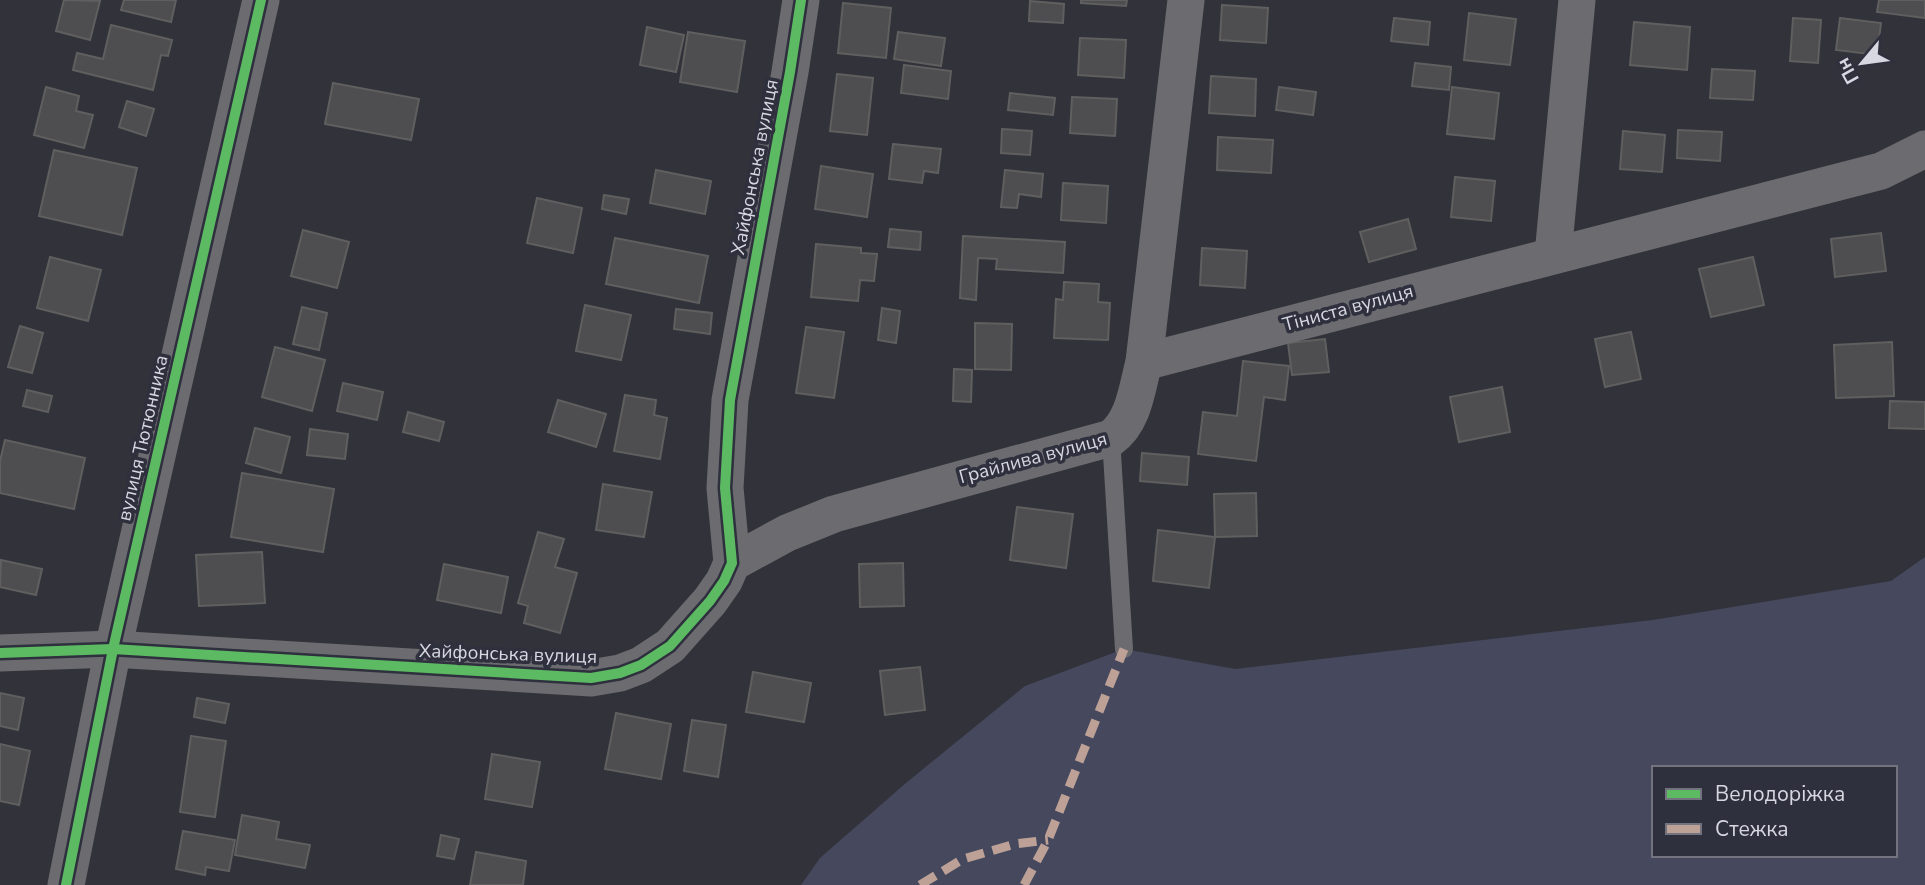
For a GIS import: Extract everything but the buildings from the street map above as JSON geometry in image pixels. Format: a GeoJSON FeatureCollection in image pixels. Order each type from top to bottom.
{"type":"FeatureCollection","features":[{"type":"Feature","properties":{"kind":"street","name":"вулиця Тютюнника"},"geometry":{"type":"LineString","coordinates":[[66,885],[113,649],[261,0]]}},
{"type":"Feature","properties":{"kind":"street","name":"Хайфонська вулиця"},"geometry":{"type":"LineString","coordinates":[[0,653],[113,649],[591,678],[641,666],[670,646],[710,601],[732,563],[726,488],[730,400],[801,0]]}},
{"type":"Feature","properties":{"kind":"street","name":"Грайлива вулиця"},"geometry":{"type":"LineString","coordinates":[[732,563],[787,533],[834,514],[1111,438],[1120,432],[1130,413],[1144,362],[1186,0]]}},
{"type":"Feature","properties":{"kind":"street"},"geometry":{"type":"LineString","coordinates":[[1553,255],[1577,0]]}},
{"type":"Feature","properties":{"kind":"street","name":"Тіниста вулиця"},"geometry":{"type":"LineString","coordinates":[[1144,362],[1881,171],[1925,149]]}},
{"type":"Feature","properties":{"kind":"lane"},"geometry":{"type":"LineString","coordinates":[[1111,438],[1124,649]]}},
{"type":"Feature","properties":{"kind":"shaded area"},"geometry":{"type":"Polygon","coordinates":[[[1925,557],[1925,885],[801,885],[820,858],[906,783],[1025,686],[1124,649],[1235,669],[1653,620],[1891,581],[1925,557]]]}},
{"type":"Feature","properties":{"kind":"marked path"},"geometry":{"type":"LineString","coordinates":[[1024,885],[1048,840],[1124,649]]}},
{"type":"Feature","properties":{"kind":"marked path"},"geometry":{"type":"LineString","coordinates":[[920,885],[963,859],[1015,844],[1048,840]]}},
{"type":"Feature","properties":{"kind":"cycle path"},"geometry":{"type":"LineString","coordinates":[[66,885],[113,649],[261,0]]}},
{"type":"Feature","properties":{"kind":"cycle path"},"geometry":{"type":"LineString","coordinates":[[0,653],[113,649],[591,678],[620,673],[641,665],[670,646],[710,601],[732,563],[725,488],[730,400],[801,0]]}}]}
